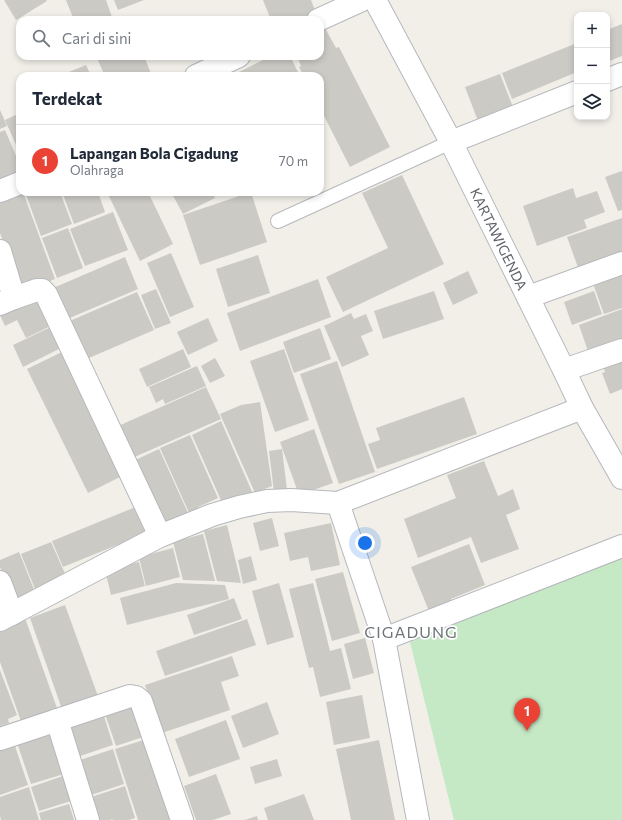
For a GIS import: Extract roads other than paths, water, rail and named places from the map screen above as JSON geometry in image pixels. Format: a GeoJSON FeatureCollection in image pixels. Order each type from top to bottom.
{"type":"FeatureCollection","features":[{"type":"Feature","properties":{"kind":"street"},"geometry":{"type":"LineString","coordinates":[[324,17],[362,0]]}},
{"type":"Feature","properties":{"kind":"street","name":"KARTAWIGENDA"},"geometry":{"type":"LineString","coordinates":[[375,0],[451,142],[582,408],[622,478]]}},
{"type":"Feature","properties":{"kind":"street"},"geometry":{"type":"LineString","coordinates":[[205,72],[230,60]]}},
{"type":"Feature","properties":{"kind":"street"},"geometry":{"type":"LineString","coordinates":[[610,79],[622,74]]}},
{"type":"Feature","properties":{"kind":"street"},"geometry":{"type":"LineString","coordinates":[[451,142],[574,93]]}},
{"type":"Feature","properties":{"kind":"street"},"geometry":{"type":"LineString","coordinates":[[0,191],[16,185]]}},
{"type":"Feature","properties":{"kind":"street"},"geometry":{"type":"LineString","coordinates":[[0,251],[7,301],[37,290],[42,290],[46,294],[160,536]]}},
{"type":"Feature","properties":{"kind":"street"},"geometry":{"type":"LineString","coordinates":[[528,297],[622,263]]}},
{"type":"Feature","properties":{"kind":"street"},"geometry":{"type":"LineString","coordinates":[[564,370],[622,350]]}},
{"type":"Feature","properties":{"kind":"street"},"geometry":{"type":"LineString","coordinates":[[0,582],[6,617],[160,536],[212,515],[238,506],[267,501],[291,500],[338,503],[582,408]]}},
{"type":"Feature","properties":{"kind":"street"},"geometry":{"type":"LineString","coordinates":[[338,503],[384,640],[418,820]]}},
{"type":"Feature","properties":{"kind":"street"},"geometry":{"type":"LineString","coordinates":[[384,640],[622,546]]}},
{"type":"Feature","properties":{"kind":"street"},"geometry":{"type":"LineString","coordinates":[[0,739],[130,696],[136,697],[141,700],[182,820]]}},
{"type":"Feature","properties":{"kind":"street"},"geometry":{"type":"LineString","coordinates":[[57,720],[88,820]]}},
{"type":"Feature","properties":{"kind":"lane"},"geometry":{"type":"LineString","coordinates":[[278,221],[451,142]]}},
{"type":"Feature","properties":{"kind":"place","name":"Lapangan Bola Cigadung"},"geometry":{"type":"Point","coordinates":[527,731]}},
{"type":"Feature","properties":{"kind":"district","name":"CIGADUNG"},"geometry":{"type":"Point","coordinates":[411,631]}}]}
